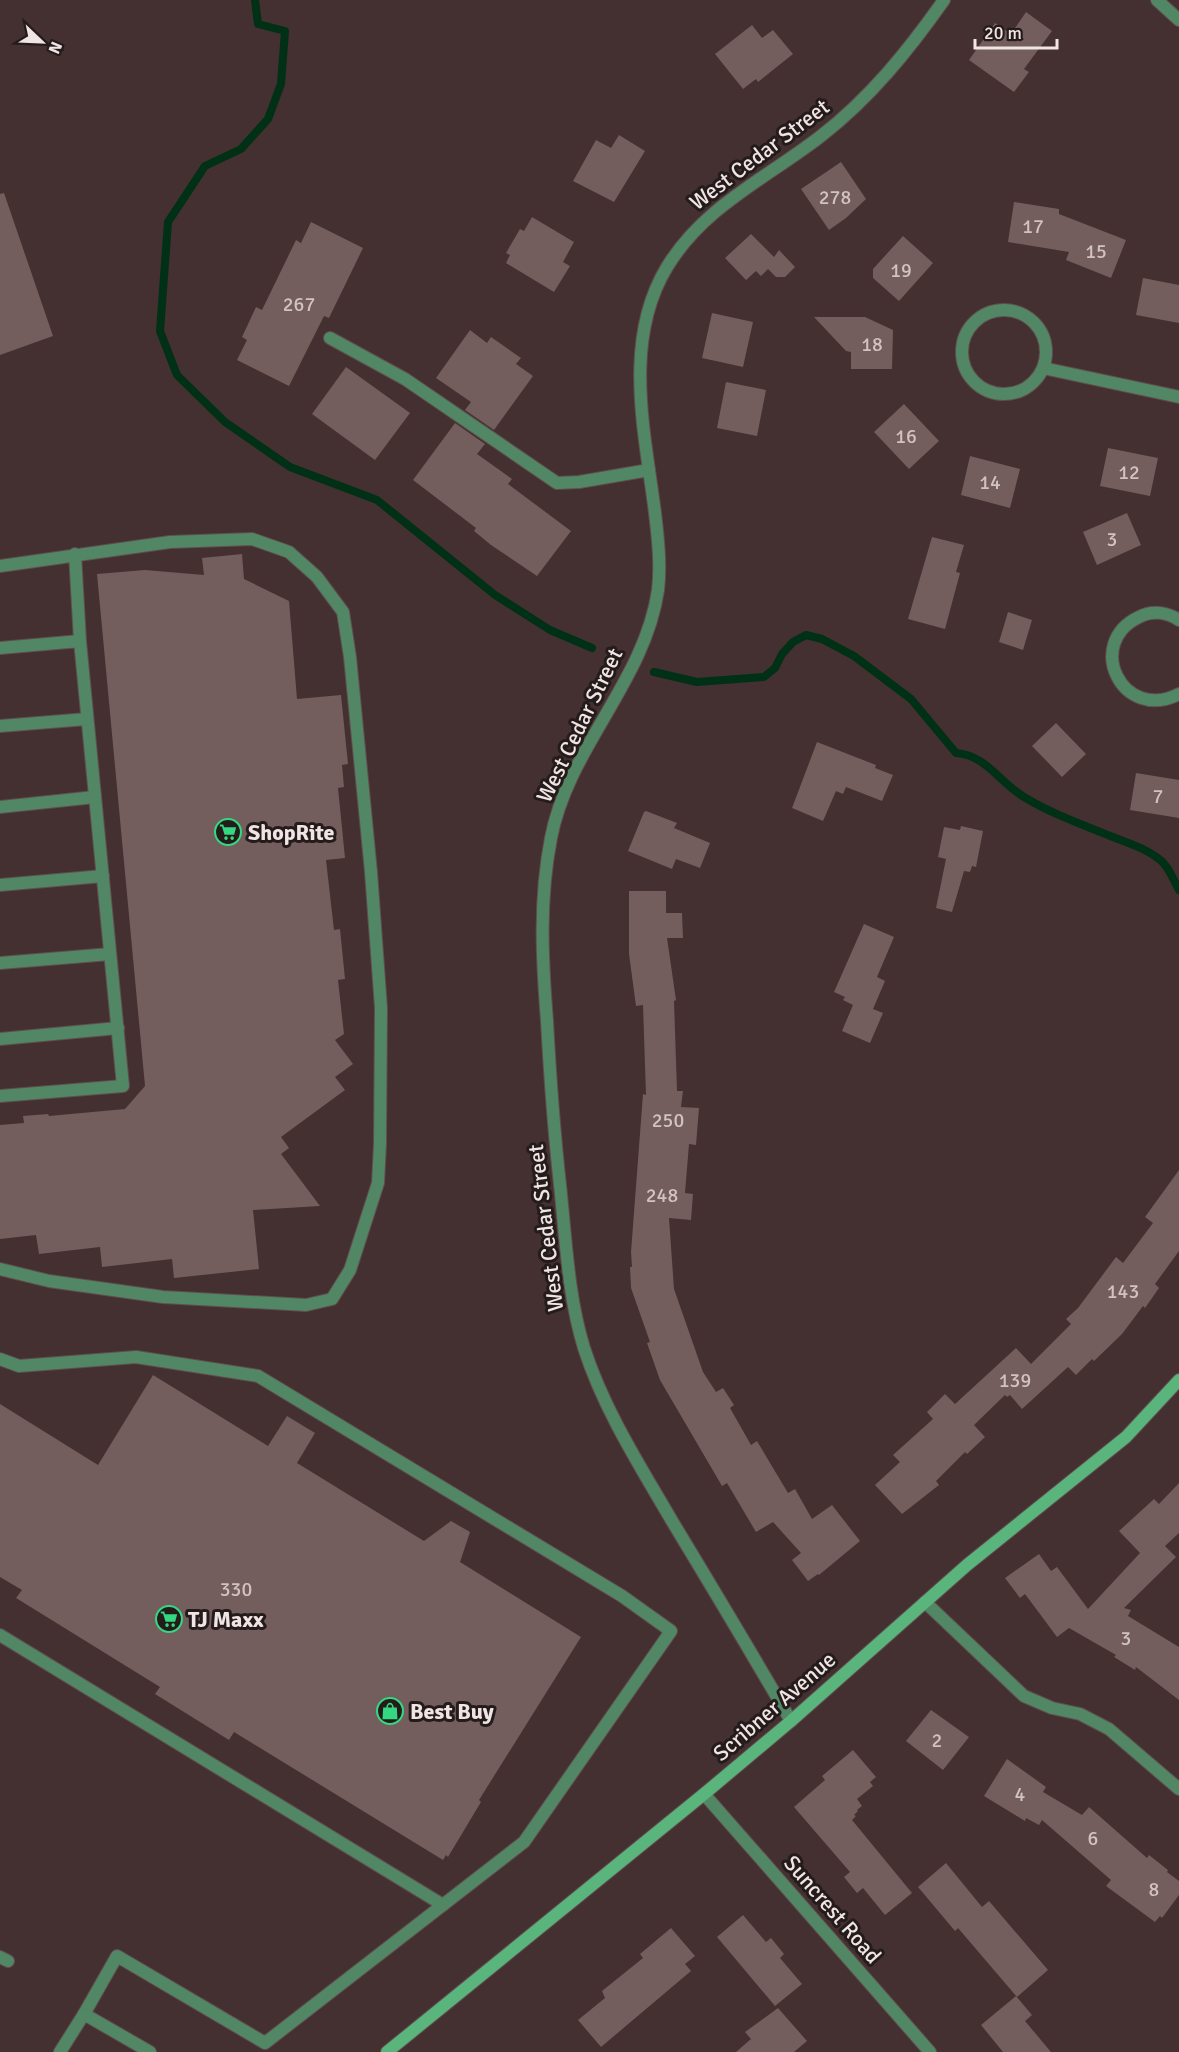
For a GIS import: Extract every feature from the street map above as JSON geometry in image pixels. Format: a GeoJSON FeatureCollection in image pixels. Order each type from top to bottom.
{"type":"FeatureCollection","features":[{"type":"Feature","properties":{"kind":"street","name":"West Cedar Street"},"geometry":{"type":"LineString","coordinates":[[791,1721],[628,1445],[600,1387],[585,1349],[573,1300],[554,1121],[542,957],[542,899],[552,831],[564,797],[581,760],[637,658],[655,609],[660,576],[639,371],[644,330],[652,297],[665,270],[688,237],[711,213],[818,138],[875,88],[944,0]]}},
{"type":"Feature","properties":{"kind":"street"},"geometry":{"type":"LineString","coordinates":[[1157,0],[1179,20]]}},
{"type":"Feature","properties":{"kind":"street"},"geometry":{"type":"LineString","coordinates":[[1004,309],[1018,311],[1040,328],[1046,355],[1043,369],[1024,389],[997,394],[973,381],[965,369],[962,355],[963,341],[969,328],[978,318],[1004,309]]}},
{"type":"Feature","properties":{"kind":"street"},"geometry":{"type":"LineString","coordinates":[[330,338],[405,379],[557,483],[579,482],[649,470]]}},
{"type":"Feature","properties":{"kind":"street"},"geometry":{"type":"LineString","coordinates":[[1043,369],[1179,397]]}},
{"type":"Feature","properties":{"kind":"street"},"geometry":{"type":"LineString","coordinates":[[0,566],[170,542],[252,539],[290,552],[317,577],[344,612],[370,860],[381,1008],[378,1183],[350,1270],[332,1299],[306,1305],[163,1297],[49,1281],[0,1269]]}},
{"type":"Feature","properties":{"kind":"street"},"geometry":{"type":"LineString","coordinates":[[0,1096],[123,1086],[87,719],[75,554]]}},
{"type":"Feature","properties":{"kind":"street"},"geometry":{"type":"LineString","coordinates":[[1179,620],[1158,612],[1129,621],[1119,633],[1113,647],[1112,662],[1116,677],[1138,698],[1153,701],[1168,699],[1179,694]]}},
{"type":"Feature","properties":{"kind":"street"},"geometry":{"type":"LineString","coordinates":[[0,648],[80,641]]}},
{"type":"Feature","properties":{"kind":"street"},"geometry":{"type":"LineString","coordinates":[[0,726],[87,719]]}},
{"type":"Feature","properties":{"kind":"street"},"geometry":{"type":"LineString","coordinates":[[0,807],[95,797]]}},
{"type":"Feature","properties":{"kind":"street"},"geometry":{"type":"LineString","coordinates":[[0,885],[102,876]]}},
{"type":"Feature","properties":{"kind":"street"},"geometry":{"type":"LineString","coordinates":[[0,963],[110,954]]}},
{"type":"Feature","properties":{"kind":"street"},"geometry":{"type":"LineString","coordinates":[[0,1039],[118,1028]]}},
{"type":"Feature","properties":{"kind":"street"},"geometry":{"type":"LineString","coordinates":[[0,1359],[19,1366],[136,1357],[258,1376],[621,1596],[671,1631],[524,1842],[265,2043],[117,1956],[60,2052]]}},
{"type":"Feature","properties":{"kind":"street","name":"Scribner Avenue"},"geometry":{"type":"LineString","coordinates":[[387,2052],[704,1794],[1015,1525],[1126,1437],[1179,1380]]}},
{"type":"Feature","properties":{"kind":"street"},"geometry":{"type":"LineString","coordinates":[[924,1602],[1024,1696],[1052,1708],[1080,1714],[1109,1729],[1179,1789]]}},
{"type":"Feature","properties":{"kind":"street"},"geometry":{"type":"LineString","coordinates":[[0,1635],[443,1905]]}},
{"type":"Feature","properties":{"kind":"street","name":"Suncrest Road"},"geometry":{"type":"LineString","coordinates":[[704,1794],[930,2052]]}},
{"type":"Feature","properties":{"kind":"street"},"geometry":{"type":"LineString","coordinates":[[84,2014],[150,2052]]}},
{"type":"Feature","properties":{"kind":"building"},"geometry":{"type":"Polygon","coordinates":[[[1026,12],[1052,31],[1024,69],[1029,72],[1014,92],[969,60],[995,23],[1011,34],[1026,12]]]}},
{"type":"Feature","properties":{"kind":"building"},"geometry":{"type":"Polygon","coordinates":[[[752,25],[762,38],[773,30],[793,54],[758,82],[756,79],[743,89],[715,54],[752,25]]]}},
{"type":"Feature","properties":{"kind":"building"},"geometry":{"type":"Polygon","coordinates":[[[619,135],[645,151],[614,202],[573,181],[596,140],[611,148],[619,135]]]}},
{"type":"Feature","properties":{"kind":"building"},"geometry":{"type":"Polygon","coordinates":[[[841,162],[866,199],[829,230],[801,189],[841,162]]]}},
{"type":"Feature","properties":{"kind":"building"},"geometry":{"type":"Polygon","coordinates":[[[4,193],[53,336],[0,355],[0,194],[4,193]]]}},
{"type":"Feature","properties":{"kind":"building"},"geometry":{"type":"Polygon","coordinates":[[[1014,202],[1059,209],[1059,214],[1126,240],[1111,278],[1066,260],[1069,252],[1008,242],[1014,202]]]}},
{"type":"Feature","properties":{"kind":"building"},"geometry":{"type":"Polygon","coordinates":[[[532,217],[574,242],[563,262],[570,266],[554,292],[506,263],[510,255],[506,253],[520,229],[524,231],[532,217]]]}},
{"type":"Feature","properties":{"kind":"building"},"geometry":{"type":"Polygon","coordinates":[[[311,222],[363,248],[329,318],[324,316],[289,386],[237,360],[247,340],[242,337],[256,307],[262,310],[296,240],[301,243],[311,222]]]}},
{"type":"Feature","properties":{"kind":"building"},"geometry":{"type":"Polygon","coordinates":[[[751,234],[774,257],[779,250],[795,267],[785,277],[776,277],[768,269],[761,276],[756,271],[746,280],[725,258],[751,234]]]}},
{"type":"Feature","properties":{"kind":"building"},"geometry":{"type":"Polygon","coordinates":[[[903,236],[933,263],[899,301],[873,278],[873,269],[903,236]]]}},
{"type":"Feature","properties":{"kind":"building"},"geometry":{"type":"Polygon","coordinates":[[[1143,278],[1179,285],[1179,323],[1136,315],[1143,278]]]}},
{"type":"Feature","properties":{"kind":"building"},"geometry":{"type":"Polygon","coordinates":[[[712,313],[753,322],[743,367],[702,358],[712,313]]]}},
{"type":"Feature","properties":{"kind":"building"},"geometry":{"type":"Polygon","coordinates":[[[814,317],[865,317],[893,330],[892,369],[851,369],[851,352],[846,351],[814,317]]]}},
{"type":"Feature","properties":{"kind":"building"},"geometry":{"type":"Polygon","coordinates":[[[470,330],[487,343],[491,337],[521,358],[516,364],[533,376],[494,430],[465,410],[471,402],[436,378],[470,330]]]}},
{"type":"Feature","properties":{"kind":"building"},"geometry":{"type":"Polygon","coordinates":[[[346,367],[410,413],[375,460],[312,414],[346,367]]]}},
{"type":"Feature","properties":{"kind":"building"},"geometry":{"type":"Polygon","coordinates":[[[726,382],[766,390],[757,436],[717,428],[726,382]]]}},
{"type":"Feature","properties":{"kind":"building"},"geometry":{"type":"Polygon","coordinates":[[[904,404],[939,441],[909,469],[874,432],[904,404]]]}},
{"type":"Feature","properties":{"kind":"building"},"geometry":{"type":"Polygon","coordinates":[[[455,423],[485,444],[477,454],[512,479],[508,484],[571,531],[537,576],[491,545],[474,531],[476,528],[413,480],[455,423]]]}},
{"type":"Feature","properties":{"kind":"building"},"geometry":{"type":"Polygon","coordinates":[[[1108,448],[1158,458],[1150,496],[1100,486],[1108,448]]]}},
{"type":"Feature","properties":{"kind":"building"},"geometry":{"type":"Polygon","coordinates":[[[970,456],[1020,469],[1010,508],[961,495],[970,456]]]}},
{"type":"Feature","properties":{"kind":"building"},"geometry":{"type":"Polygon","coordinates":[[[1127,513],[1141,545],[1097,565],[1083,532],[1127,513]]]}},
{"type":"Feature","properties":{"kind":"building"},"geometry":{"type":"Polygon","coordinates":[[[932,537],[964,545],[956,572],[960,573],[945,629],[908,619],[932,537]]]}},
{"type":"Feature","properties":{"kind":"building"},"geometry":{"type":"Polygon","coordinates":[[[242,554],[244,579],[289,601],[297,699],[341,695],[348,764],[342,765],[344,787],[338,788],[345,858],[326,860],[334,930],[340,929],[345,979],[338,980],[344,1034],[335,1040],[353,1064],[335,1077],[345,1090],[281,1137],[289,1148],[281,1154],[320,1206],[253,1210],[259,1269],[174,1278],[172,1259],[102,1267],[100,1247],[39,1254],[36,1235],[0,1239],[0,1125],[24,1123],[23,1116],[125,1109],[145,1086],[97,574],[145,570],[204,575],[202,558],[242,554]]]}},
{"type":"Feature","properties":{"kind":"building"},"geometry":{"type":"Polygon","coordinates":[[[1008,612],[1032,620],[1023,650],[999,642],[1008,612]]]}},
{"type":"Feature","properties":{"kind":"building"},"geometry":{"type":"Polygon","coordinates":[[[1056,723],[1086,754],[1062,777],[1032,746],[1056,723]]]}},
{"type":"Feature","properties":{"kind":"building"},"geometry":{"type":"Polygon","coordinates":[[[817,742],[876,765],[875,768],[893,775],[882,801],[846,787],[843,794],[836,791],[823,821],[792,808],[817,742]]]}},
{"type":"Feature","properties":{"kind":"building"},"geometry":{"type":"Polygon","coordinates":[[[1136,773],[1179,780],[1179,818],[1130,810],[1136,773]]]}},
{"type":"Feature","properties":{"kind":"building"},"geometry":{"type":"Polygon","coordinates":[[[646,811],[677,823],[674,828],[710,843],[700,868],[676,859],[672,869],[628,851],[646,811]]]}},
{"type":"Feature","properties":{"kind":"building"},"geometry":{"type":"Polygon","coordinates":[[[961,826],[983,831],[976,867],[972,866],[970,872],[964,871],[952,912],[936,908],[946,859],[938,857],[944,827],[960,830],[961,826]]]}},
{"type":"Feature","properties":{"kind":"building"},"geometry":{"type":"Polygon","coordinates":[[[629,891],[666,891],[666,913],[682,913],[683,938],[667,938],[676,1000],[674,1001],[677,1091],[683,1091],[681,1107],[699,1108],[696,1145],[689,1144],[685,1193],[693,1194],[691,1220],[669,1218],[674,1289],[703,1372],[716,1392],[723,1388],[734,1405],[730,1408],[751,1445],[757,1441],[788,1493],[795,1489],[812,1519],[832,1505],[860,1541],[819,1575],[808,1581],[792,1560],[801,1553],[773,1522],[756,1532],[727,1483],[722,1486],[660,1380],[647,1343],[650,1342],[631,1288],[630,1267],[632,1267],[631,1252],[643,1094],[646,1095],[643,1005],[636,1006],[629,954],[629,891]]]}},
{"type":"Feature","properties":{"kind":"building"},"geometry":{"type":"Polygon","coordinates":[[[864,924],[894,937],[877,977],[885,981],[873,1009],[883,1013],[870,1043],[842,1031],[853,1005],[843,1000],[845,997],[834,992],[864,924]]]}},
{"type":"Feature","properties":{"kind":"building"},"geometry":{"type":"Polygon","coordinates":[[[1179,1170],[1179,1251],[1155,1284],[1159,1288],[1145,1308],[1143,1306],[1122,1334],[1094,1361],[1092,1359],[1076,1375],[1068,1367],[1022,1409],[1010,1395],[1007,1397],[1005,1395],[974,1425],[985,1437],[967,1454],[965,1452],[936,1481],[939,1485],[902,1514],[875,1485],[900,1462],[893,1455],[933,1419],[927,1412],[945,1394],[955,1404],[1016,1348],[1031,1364],[1071,1324],[1066,1319],[1078,1308],[1116,1257],[1123,1263],[1153,1223],[1145,1217],[1179,1170]]]}},
{"type":"Feature","properties":{"kind":"building"},"geometry":{"type":"Polygon","coordinates":[[[153,1375],[268,1446],[287,1416],[315,1433],[297,1463],[424,1541],[451,1521],[470,1532],[460,1562],[581,1637],[479,1800],[481,1802],[448,1857],[446,1855],[443,1860],[234,1732],[229,1740],[155,1694],[160,1687],[16,1598],[22,1590],[0,1577],[0,1404],[98,1465],[153,1375]]]}},
{"type":"Feature","properties":{"kind":"building"},"geometry":{"type":"Polygon","coordinates":[[[1179,1483],[1179,1533],[1165,1546],[1176,1557],[1124,1608],[1131,1610],[1128,1616],[1179,1647],[1179,1700],[1136,1667],[1135,1670],[1114,1657],[1116,1655],[1069,1628],[1057,1637],[1025,1594],[1020,1598],[1005,1578],[1039,1554],[1051,1571],[1057,1567],[1088,1609],[1140,1553],[1119,1531],[1154,1499],[1159,1504],[1179,1483]]]}},
{"type":"Feature","properties":{"kind":"building"},"geometry":{"type":"Polygon","coordinates":[[[931,1710],[969,1737],[943,1770],[906,1741],[931,1710]]]}},
{"type":"Feature","properties":{"kind":"building"},"geometry":{"type":"Polygon","coordinates":[[[853,1750],[876,1777],[870,1782],[873,1786],[857,1799],[862,1806],[852,1820],[912,1893],[885,1915],[863,1888],[857,1893],[844,1877],[850,1872],[794,1807],[825,1780],[822,1776],[853,1750]]]}},
{"type":"Feature","properties":{"kind":"building"},"geometry":{"type":"Polygon","coordinates":[[[1007,1759],[1046,1787],[1043,1792],[1082,1815],[1089,1807],[1147,1858],[1149,1855],[1179,1881],[1179,1895],[1162,1918],[1160,1916],[1155,1922],[1106,1886],[1111,1880],[1042,1820],[1039,1825],[1026,1818],[1025,1821],[984,1796],[1007,1759]]]}},
{"type":"Feature","properties":{"kind":"building"},"geometry":{"type":"Polygon","coordinates":[[[946,1863],[982,1907],[989,1901],[1048,1970],[1017,1997],[958,1928],[955,1931],[918,1887],[946,1863]]]}},
{"type":"Feature","properties":{"kind":"building"},"geometry":{"type":"Polygon","coordinates":[[[743,1915],[766,1942],[771,1938],[784,1954],[780,1958],[802,1984],[775,2006],[717,1937],[743,1915]]]}},
{"type":"Feature","properties":{"kind":"building"},"geometry":{"type":"Polygon","coordinates":[[[671,1928],[695,1956],[685,1964],[691,1971],[601,2047],[578,2020],[605,1998],[602,1991],[643,1958],[640,1954],[671,1928]]]}},
{"type":"Feature","properties":{"kind":"building"},"geometry":{"type":"Polygon","coordinates":[[[1016,1996],[1032,2015],[1025,2021],[1051,2052],[1003,2052],[981,2025],[1016,1996]]]}},
{"type":"Feature","properties":{"kind":"building"},"geometry":{"type":"Polygon","coordinates":[[[778,2008],[807,2041],[794,2052],[736,2052],[751,2039],[745,2032],[778,2008]]]}},
{"type":"Feature","properties":{"kind":"waterway"},"geometry":{"type":"LineString","coordinates":[[255,0],[258,24],[285,31],[281,84],[268,119],[241,149],[205,166],[168,222],[160,331],[177,375],[225,422],[290,467],[377,500],[495,595],[550,630],[592,648]]}},
{"type":"Feature","properties":{"kind":"waterway"},"geometry":{"type":"LineString","coordinates":[[654,672],[697,682],[764,677],[775,668],[782,654],[793,642],[806,635],[822,639],[854,656],[911,699],[956,753],[976,759],[1015,791],[1046,809],[1154,855],[1165,865],[1179,890]]}},
{"type":"Feature","properties":{"kind":"place","name":"ShopRite"},"geometry":{"type":"Point","coordinates":[228,832]}},
{"type":"Feature","properties":{"kind":"place","name":"TJ Maxx"},"geometry":{"type":"Point","coordinates":[169,1619]}},
{"type":"Feature","properties":{"kind":"place","name":"Best Buy"},"geometry":{"type":"Point","coordinates":[390,1711]}}]}
